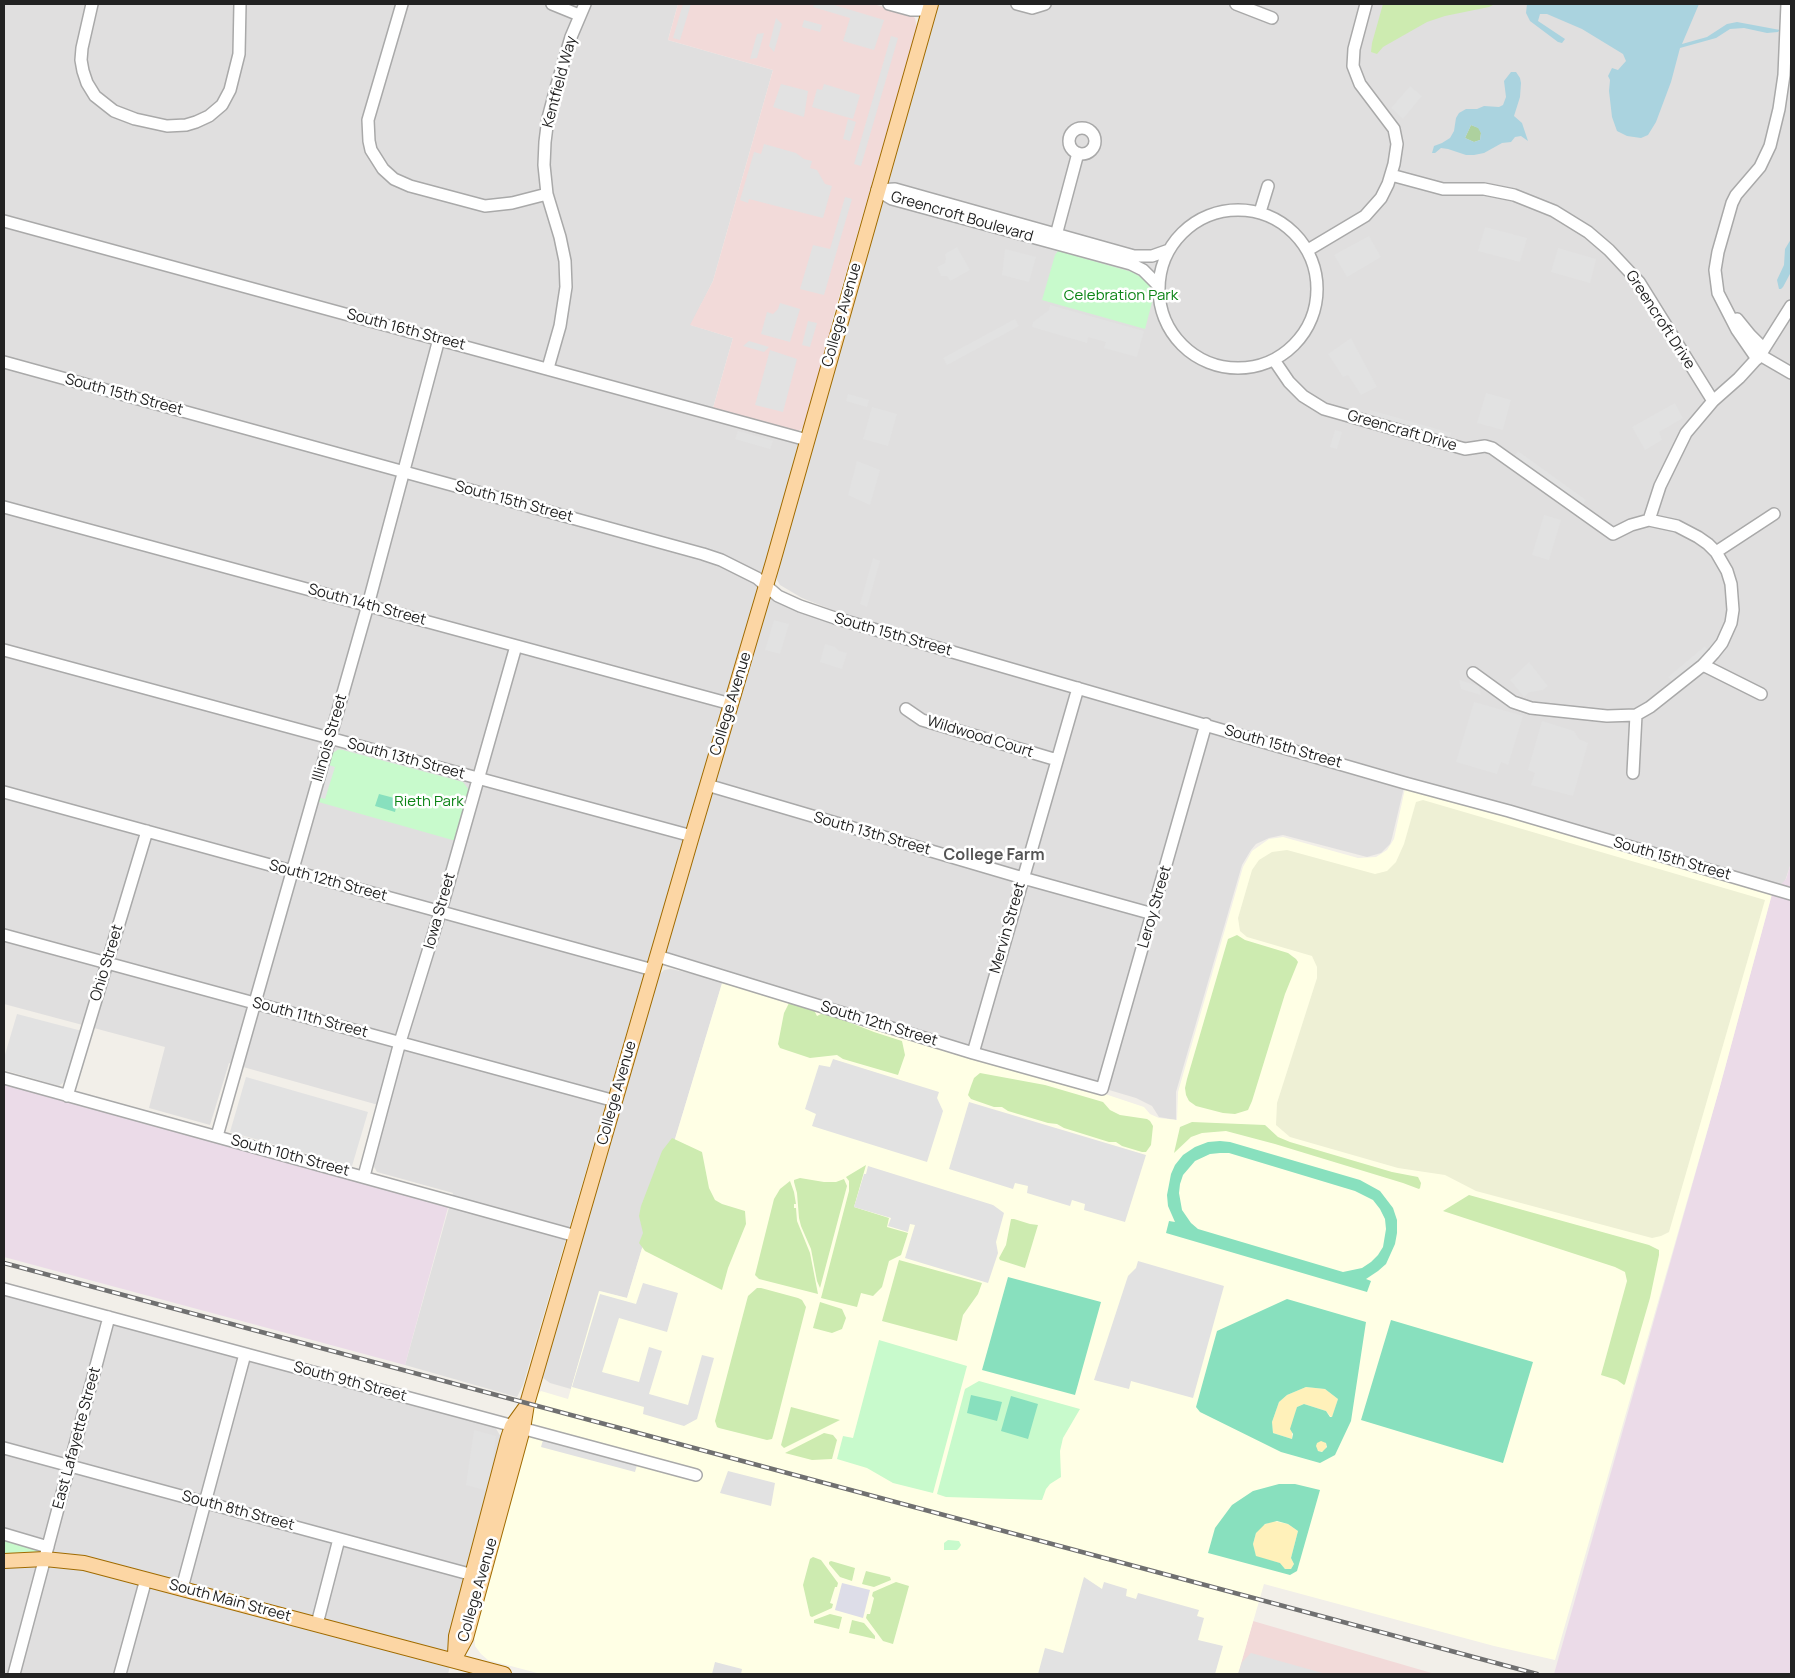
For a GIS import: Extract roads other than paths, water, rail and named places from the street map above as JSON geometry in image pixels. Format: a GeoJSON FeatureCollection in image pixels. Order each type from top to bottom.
{"type":"FeatureCollection","features":[{"type":"Feature","properties":{"kind":"main road","name":"College Avenue"},"geometry":{"type":"LineString","coordinates":[[454,1660],[456,1636],[473,1575],[518,1428],[528,1404],[808,440],[927,6]]}},
{"type":"Feature","properties":{"kind":"main road","name":"College Avenue"},"geometry":{"type":"LineString","coordinates":[[454,1660],[466,1638],[518,1428]]}},
{"type":"Feature","properties":{"kind":"main road","name":"South Main Street"},"geometry":{"type":"LineString","coordinates":[[4,1562],[47,1553],[504,1674]]}},
{"type":"Feature","properties":{"kind":"street"},"geometry":{"type":"LineString","coordinates":[[92,4],[82,48],[83,71],[87,83],[95,96],[114,111],[135,119],[167,126],[186,125],[196,122],[209,116],[222,104],[230,90],[240,54],[240,4]]}},
{"type":"Feature","properties":{"kind":"street"},"geometry":{"type":"LineString","coordinates":[[402,4],[398,12],[368,120],[371,150],[383,170],[394,179],[410,186],[484,206],[512,203],[547,194]]}},
{"type":"Feature","properties":{"kind":"street"},"geometry":{"type":"LineString","coordinates":[[552,4],[579,15]]}},
{"type":"Feature","properties":{"kind":"street","name":"Kentfield Way"},"geometry":{"type":"LineString","coordinates":[[548,368],[560,326],[566,287],[565,261],[547,194],[545,147],[548,118],[571,37],[585,4]]}},
{"type":"Feature","properties":{"kind":"street"},"geometry":{"type":"LineString","coordinates":[[889,4],[911,10],[927,6]]}},
{"type":"Feature","properties":{"kind":"street"},"geometry":{"type":"LineString","coordinates":[[1017,4],[1032,8],[1045,4]]}},
{"type":"Feature","properties":{"kind":"street"},"geometry":{"type":"LineString","coordinates":[[1236,4],[1272,18]]}},
{"type":"Feature","properties":{"kind":"street"},"geometry":{"type":"LineString","coordinates":[[1308,250],[1365,216],[1381,198],[1391,175],[1397,144],[1394,128],[1360,84],[1353,66],[1354,49],[1366,4]]}},
{"type":"Feature","properties":{"kind":"street"},"geometry":{"type":"LineString","coordinates":[[1787,4],[1787,39],[1782,92],[1770,146],[1760,167],[1732,203],[1718,252],[1715,279],[1718,293],[1737,330],[1760,354],[1791,373]]}},
{"type":"Feature","properties":{"kind":"street"},"geometry":{"type":"LineString","coordinates":[[1055,239],[1078,153]]}},
{"type":"Feature","properties":{"kind":"street","name":"Greencroft Drive"},"geometry":{"type":"LineString","coordinates":[[1391,175],[1437,188],[1484,189],[1514,195],[1554,210],[1588,232],[1610,250],[1639,282],[1713,401]]}},
{"type":"Feature","properties":{"kind":"street"},"geometry":{"type":"LineString","coordinates":[[1260,212],[1268,186]]}},
{"type":"Feature","properties":{"kind":"street","name":"Greencroft Boulevard"},"geometry":{"type":"LineString","coordinates":[[878,190],[895,189],[1136,266],[1147,273],[1159,286]]}},
{"type":"Feature","properties":{"kind":"street"},"geometry":{"type":"LineString","coordinates":[[1234,209],[1260,212],[1287,226],[1299,237],[1308,250],[1316,270],[1317,281],[1317,299],[1312,317],[1300,339],[1274,360],[1253,367],[1236,368],[1220,366],[1198,358],[1180,343],[1168,326],[1161,306],[1159,286],[1161,269],[1168,250],[1178,237],[1189,226],[1203,217],[1234,209]]}},
{"type":"Feature","properties":{"kind":"street","name":"South 16th Street"},"geometry":{"type":"LineString","coordinates":[[4,221],[808,440]]}},
{"type":"Feature","properties":{"kind":"street","name":"Greencroft Boulevard"},"geometry":{"type":"LineString","coordinates":[[1055,239],[1139,257],[1152,256],[1168,250]]}},
{"type":"Feature","properties":{"kind":"street"},"geometry":{"type":"LineString","coordinates":[[1473,673],[1513,702],[1531,708],[1607,716],[1636,715],[1657,702],[1703,665],[1714,653],[1722,643],[1731,621],[1733,610],[1729,577],[1722,561],[1716,552],[1698,537],[1663,522],[1649,520],[1660,486],[1677,447],[1686,433],[1713,401],[1739,378],[1760,354],[1791,306]]}},
{"type":"Feature","properties":{"kind":"street","name":"Illinois Street"},"geometry":{"type":"LineString","coordinates":[[217,1136],[331,738],[439,339]]}},
{"type":"Feature","properties":{"kind":"street","name":"Greencraft Drive"},"geometry":{"type":"LineString","coordinates":[[1274,360],[1286,378],[1303,396],[1324,409],[1465,449],[1485,446],[1492,448],[1614,534],[1631,525],[1649,520]]}},
{"type":"Feature","properties":{"kind":"street","name":"South 15th Street"},"geometry":{"type":"LineString","coordinates":[[4,362],[703,554],[740,568],[757,578],[778,596],[817,612],[1791,894]]}},
{"type":"Feature","properties":{"kind":"street","name":"South 14th Street"},"geometry":{"type":"LineString","coordinates":[[4,507],[731,704]]}},
{"type":"Feature","properties":{"kind":"street"},"geometry":{"type":"LineString","coordinates":[[1716,552],[1774,514]]}},
{"type":"Feature","properties":{"kind":"street","name":"Iowa Street"},"geometry":{"type":"LineString","coordinates":[[364,1176],[400,1042],[440,912],[516,646]]}},
{"type":"Feature","properties":{"kind":"street","name":"South 13th Street"},"geometry":{"type":"LineString","coordinates":[[4,650],[692,836]]}},
{"type":"Feature","properties":{"kind":"street"},"geometry":{"type":"LineString","coordinates":[[1703,665],[1761,694]]}},
{"type":"Feature","properties":{"kind":"street","name":"Mervin Street"},"geometry":{"type":"LineString","coordinates":[[973,1052],[1078,688]]}},
{"type":"Feature","properties":{"kind":"street","name":"Wildwood Court"},"geometry":{"type":"LineString","coordinates":[[906,709],[922,720],[1057,760]]}},
{"type":"Feature","properties":{"kind":"street"},"geometry":{"type":"LineString","coordinates":[[1633,773],[1636,715]]}},
{"type":"Feature","properties":{"kind":"street","name":"Leroy Street"},"geometry":{"type":"LineString","coordinates":[[1102,1089],[1206,724]]}},
{"type":"Feature","properties":{"kind":"street","name":"South 13th Street"},"geometry":{"type":"LineString","coordinates":[[707,785],[1023,878],[1153,914]]}},
{"type":"Feature","properties":{"kind":"street","name":"South 12th Street"},"geometry":{"type":"LineString","coordinates":[[4,792],[653,970]]}},
{"type":"Feature","properties":{"kind":"street","name":"Ohio Street"},"geometry":{"type":"LineString","coordinates":[[67,1096],[147,831]]}},
{"type":"Feature","properties":{"kind":"street","name":"South 11th Street"},"geometry":{"type":"LineString","coordinates":[[4,935],[615,1101]]}},
{"type":"Feature","properties":{"kind":"street","name":"South 12th Street"},"geometry":{"type":"LineString","coordinates":[[657,956],[1102,1089]]}},
{"type":"Feature","properties":{"kind":"street","name":"South 10th Street"},"geometry":{"type":"LineString","coordinates":[[4,1078],[576,1236]]}},
{"type":"Feature","properties":{"kind":"street","name":"South 9th Street"},"geometry":{"type":"LineString","coordinates":[[4,1289],[696,1475]]}},
{"type":"Feature","properties":{"kind":"street","name":"East Lafayette Street"},"geometry":{"type":"LineString","coordinates":[[14,1674],[109,1317]]}},
{"type":"Feature","properties":{"kind":"street"},"geometry":{"type":"LineString","coordinates":[[182,1588],[245,1354]]}},
{"type":"Feature","properties":{"kind":"street","name":"South 8th Street"},"geometry":{"type":"LineString","coordinates":[[4,1448],[473,1575]]}},
{"type":"Feature","properties":{"kind":"street"},"geometry":{"type":"LineString","coordinates":[[4,1534],[47,1553]]}},
{"type":"Feature","properties":{"kind":"street"},"geometry":{"type":"LineString","coordinates":[[317,1624],[340,1538]]}},
{"type":"Feature","properties":{"kind":"street"},"geometry":{"type":"LineString","coordinates":[[120,1674],[146,1578]]}},
{"type":"Feature","properties":{"kind":"water"},"geometry":{"type":"Polygon","coordinates":[[[1527,4],[1699,4],[1682,44],[1707,37],[1727,24],[1737,22],[1780,30],[1767,33],[1744,28],[1730,29],[1716,38],[1680,48],[1671,82],[1656,122],[1648,135],[1641,138],[1627,136],[1617,131],[1612,117],[1609,91],[1610,80],[1608,76],[1612,68],[1618,70],[1626,61],[1623,54],[1582,29],[1547,14],[1540,14],[1538,21],[1565,39],[1562,43],[1558,42],[1530,21],[1526,13],[1527,4]]]}},
{"type":"Feature","properties":{"kind":"water"},"geometry":{"type":"Polygon","coordinates":[[[1511,72],[1516,72],[1520,78],[1520,97],[1514,116],[1522,123],[1528,141],[1521,136],[1515,137],[1511,142],[1502,143],[1484,153],[1474,155],[1466,155],[1441,148],[1432,153],[1434,146],[1450,138],[1459,113],[1466,109],[1477,109],[1484,106],[1499,107],[1503,105],[1506,97],[1504,81],[1511,72]],[[1471,125],[1465,138],[1474,142],[1480,140],[1481,133],[1478,128],[1471,125]]]}},
{"type":"Feature","properties":{"kind":"water"},"geometry":{"type":"Polygon","coordinates":[[[1791,239],[1791,272],[1783,287],[1779,289],[1777,280],[1784,265],[1785,249],[1791,239]]]}},
{"type":"Feature","properties":{"kind":"railway"},"geometry":{"type":"LineString","coordinates":[[4,1263],[1537,1674]]}},
{"type":"Feature","properties":{"kind":"district","name":"College Farm"},"geometry":{"type":"Point","coordinates":[994,856]}},
{"type":"Feature","properties":{"kind":"park label","name":"Celebration Park"},"geometry":{"type":"Point","coordinates":[1121,296]}},
{"type":"Feature","properties":{"kind":"park label","name":"Rieth Park"},"geometry":{"type":"Point","coordinates":[429,802]}}]}
